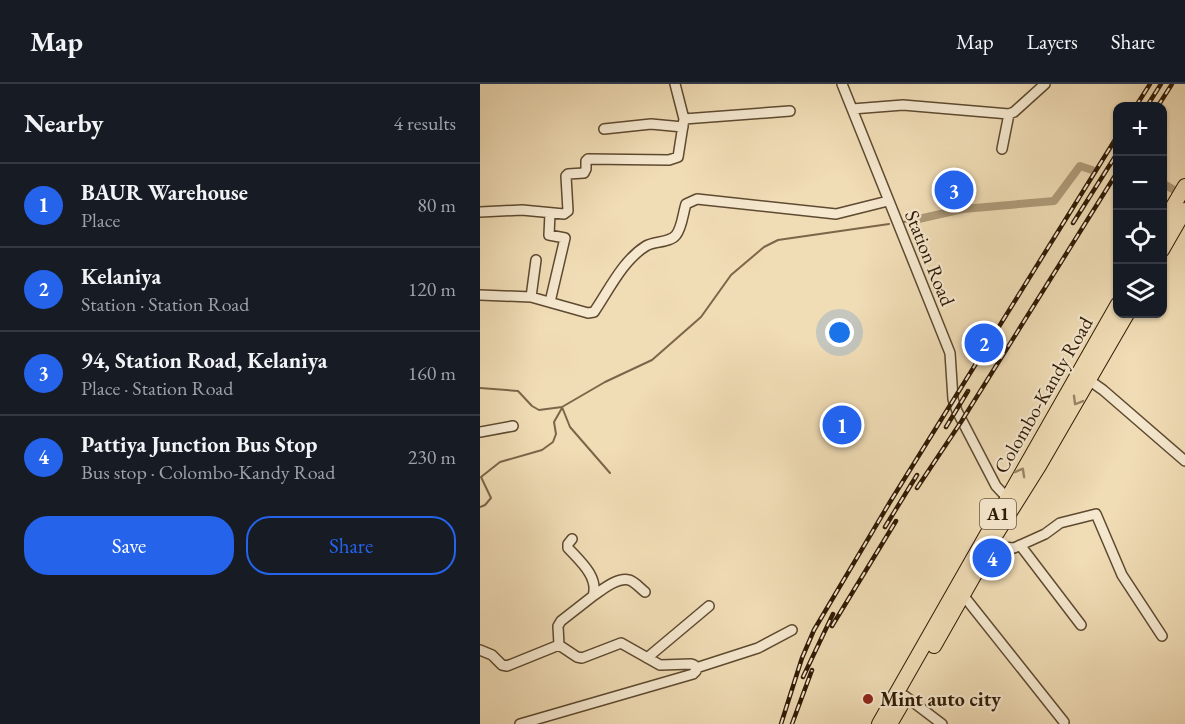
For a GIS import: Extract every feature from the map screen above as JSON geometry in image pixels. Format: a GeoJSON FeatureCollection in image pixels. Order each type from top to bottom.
{"type":"FeatureCollection","features":[{"type":"Feature","properties":{"kind":"highway"},"geometry":{"type":"LineString","coordinates":[[1167,217],[1185,186]]}},
{"type":"Feature","properties":{"kind":"highway"},"geometry":{"type":"LineString","coordinates":[[1167,241],[1185,210]]}},
{"type":"Feature","properties":{"kind":"highway","name":"Colombo-Kandy Road"},"geometry":{"type":"LineString","coordinates":[[1084,377],[1113,315]]}},
{"type":"Feature","properties":{"kind":"highway","name":"Colombo-Kandy Road"},"geometry":{"type":"LineString","coordinates":[[879,724],[1084,377],[1124,318]]}},
{"type":"Feature","properties":{"kind":"highway","name":"Colombo-Kandy Road"},"geometry":{"type":"LineString","coordinates":[[890,724],[963,595],[1011,502]]}},
{"type":"Feature","properties":{"kind":"street"},"geometry":{"type":"LineString","coordinates":[[480,212],[522,210],[564,214],[568,211],[566,176],[585,172],[588,159],[673,159],[678,157],[683,123],[675,84]]}},
{"type":"Feature","properties":{"kind":"street","name":"Station Road"},"geometry":{"type":"LineString","coordinates":[[842,84],[950,353],[953,399],[957,411],[996,486],[1011,502]]}},
{"type":"Feature","properties":{"kind":"street"},"geometry":{"type":"LineString","coordinates":[[852,110],[903,105],[1009,114],[1045,84]]}},
{"type":"Feature","properties":{"kind":"street"},"geometry":{"type":"LineString","coordinates":[[604,129],[790,111]]}},
{"type":"Feature","properties":{"kind":"street"},"geometry":{"type":"LineString","coordinates":[[1002,149],[1009,114]]}},
{"type":"Feature","properties":{"kind":"street"},"geometry":{"type":"LineString","coordinates":[[480,295],[531,297],[588,313],[594,312],[625,266],[638,252],[657,241],[672,239],[678,234],[686,204],[690,201],[836,214],[888,201]]}},
{"type":"Feature","properties":{"kind":"street"},"geometry":{"type":"LineString","coordinates":[[550,213],[549,235],[565,238],[550,302]]}},
{"type":"Feature","properties":{"kind":"street"},"geometry":{"type":"LineString","coordinates":[[531,297],[536,260]]}},
{"type":"Feature","properties":{"kind":"street"},"geometry":{"type":"LineString","coordinates":[[1084,377],[1185,461]]}},
{"type":"Feature","properties":{"kind":"street"},"geometry":{"type":"LineString","coordinates":[[480,432],[513,426]]}},
{"type":"Feature","properties":{"kind":"street"},"geometry":{"type":"LineString","coordinates":[[989,546],[1014,548],[1045,534],[1060,523],[1096,514],[1122,575],[1162,636]]}},
{"type":"Feature","properties":{"kind":"street"},"geometry":{"type":"LineString","coordinates":[[572,539],[568,548],[589,571],[594,587],[592,596]]}},
{"type":"Feature","properties":{"kind":"street"},"geometry":{"type":"LineString","coordinates":[[1020,545],[1081,625]]}},
{"type":"Feature","properties":{"kind":"street"},"geometry":{"type":"LineString","coordinates":[[559,645],[558,626],[561,621],[592,596],[615,583],[627,580],[631,580],[645,592]]}},
{"type":"Feature","properties":{"kind":"street"},"geometry":{"type":"LineString","coordinates":[[963,595],[1064,723]]}},
{"type":"Feature","properties":{"kind":"street"},"geometry":{"type":"LineString","coordinates":[[647,658],[709,606]]}},
{"type":"Feature","properties":{"kind":"street"},"geometry":{"type":"LineString","coordinates":[[520,724],[693,674],[696,668],[758,648],[792,630]]}},
{"type":"Feature","properties":{"kind":"street"},"geometry":{"type":"LineString","coordinates":[[559,645],[582,658],[617,644],[624,644],[660,665],[691,664],[696,668]]}},
{"type":"Feature","properties":{"kind":"street"},"geometry":{"type":"LineString","coordinates":[[480,650],[492,655],[502,665],[507,666],[559,645]]}},
{"type":"Feature","properties":{"kind":"street"},"geometry":{"type":"LineString","coordinates":[[905,696],[942,724]]}},
{"type":"Feature","properties":{"kind":"waterway"},"geometry":{"type":"LineString","coordinates":[[914,220],[963,209],[1054,201],[1080,166],[1092,170]]}},
{"type":"Feature","properties":{"kind":"waterway"},"geometry":{"type":"LineString","coordinates":[[1167,186],[1176,191]]}},
{"type":"Feature","properties":{"kind":"waterway"},"geometry":{"type":"LineString","coordinates":[[903,222],[914,220]]}},
{"type":"Feature","properties":{"kind":"waterway"},"geometry":{"type":"LineString","coordinates":[[480,388],[518,391],[539,410],[562,407],[605,382],[652,360],[701,317],[731,275],[764,247],[778,240],[889,224]]}},
{"type":"Feature","properties":{"kind":"waterway"},"geometry":{"type":"LineString","coordinates":[[562,407],[570,427],[610,473]]}},
{"type":"Feature","properties":{"kind":"waterway"},"geometry":{"type":"LineString","coordinates":[[480,507],[491,498],[481,477],[500,462],[542,450],[553,442],[556,434],[554,422],[562,408]]}},
{"type":"Feature","properties":{"kind":"railway"},"geometry":{"type":"LineString","coordinates":[[1139,102],[1150,84]]}},
{"type":"Feature","properties":{"kind":"railway"},"geometry":{"type":"LineString","coordinates":[[1150,102],[1161,84]]}},
{"type":"Feature","properties":{"kind":"railway"},"geometry":{"type":"LineString","coordinates":[[1161,102],[1172,84]]}},
{"type":"Feature","properties":{"kind":"railway"},"geometry":{"type":"LineString","coordinates":[[781,724],[802,658],[814,630],[890,502],[1113,143]]}},
{"type":"Feature","properties":{"kind":"railway"},"geometry":{"type":"LineString","coordinates":[[1073,223],[1115,156]]}},
{"type":"Feature","properties":{"kind":"railway"},"geometry":{"type":"LineString","coordinates":[[917,488],[961,422],[1113,179]]}},
{"type":"Feature","properties":{"kind":"railway"},"geometry":{"type":"LineString","coordinates":[[946,427],[968,391]]}},
{"type":"Feature","properties":{"kind":"railway"},"geometry":{"type":"LineString","coordinates":[[885,527],[917,475]]}},
{"type":"Feature","properties":{"kind":"railway"},"geometry":{"type":"LineString","coordinates":[[832,626],[896,521]]}},
{"type":"Feature","properties":{"kind":"railway"},"geometry":{"type":"LineString","coordinates":[[803,677],[833,614]]}},
{"type":"Feature","properties":{"kind":"railway"},"geometry":{"type":"LineString","coordinates":[[792,724],[812,670]]}},
{"type":"Feature","properties":{"kind":"place","name":"94, Station Road, Kelaniya"},"geometry":{"type":"Point","coordinates":[954,190]}},
{"type":"Feature","properties":{"kind":"place","name":"Kelaniya"},"geometry":{"type":"Point","coordinates":[984,343]}},
{"type":"Feature","properties":{"kind":"place","name":"BAUR Warehouse"},"geometry":{"type":"Point","coordinates":[842,425]}},
{"type":"Feature","properties":{"kind":"place","name":"Pattiya Junction Bus Stop"},"geometry":{"type":"Point","coordinates":[992,558]}},
{"type":"Feature","properties":{"kind":"place","name":"Mint auto city"},"geometry":{"type":"Point","coordinates":[868,699]}}]}
